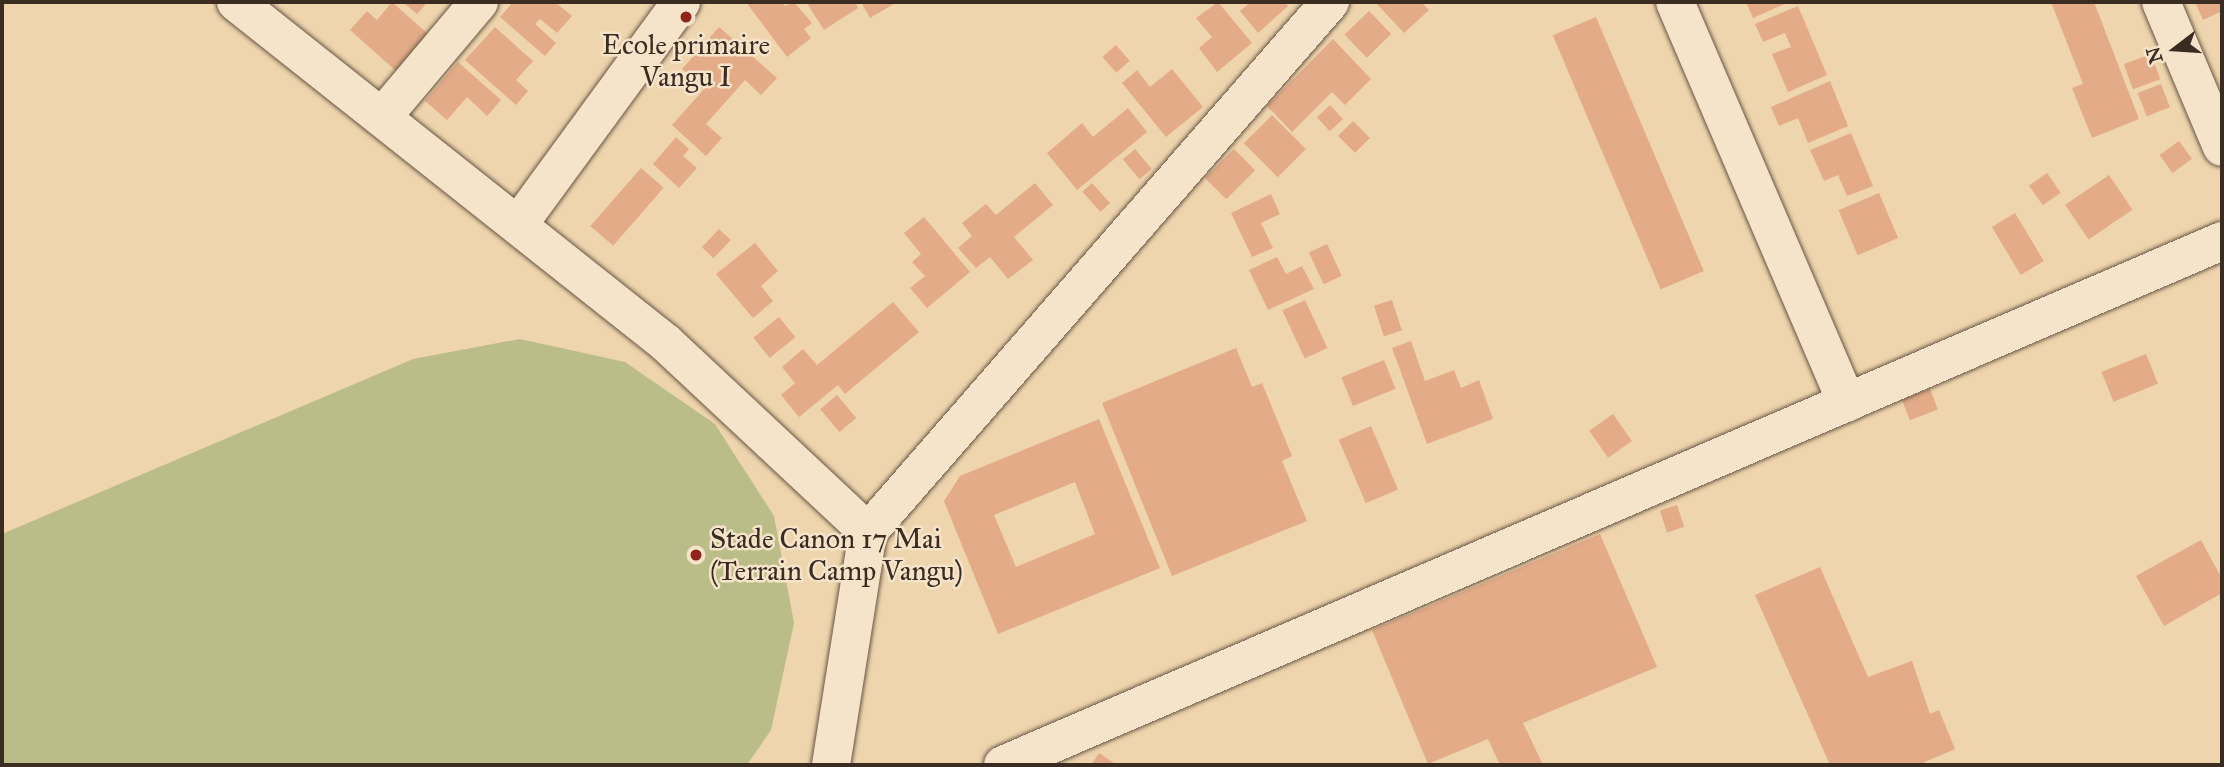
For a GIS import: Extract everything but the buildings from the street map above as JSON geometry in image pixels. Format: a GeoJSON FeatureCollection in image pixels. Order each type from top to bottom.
{"type":"FeatureCollection","features":[{"type":"Feature","properties":{"kind":"street"},"geometry":{"type":"LineString","coordinates":[[236,2],[666,343],[868,532]]}},
{"type":"Feature","properties":{"kind":"street"},"geometry":{"type":"LineString","coordinates":[[383,116],[479,2]]}},
{"type":"Feature","properties":{"kind":"street"},"geometry":{"type":"LineString","coordinates":[[518,225],[681,2]]}},
{"type":"Feature","properties":{"kind":"street"},"geometry":{"type":"LineString","coordinates":[[831,765],[868,532],[1330,2]]}},
{"type":"Feature","properties":{"kind":"street"},"geometry":{"type":"LineString","coordinates":[[1675,2],[1847,403]]}},
{"type":"Feature","properties":{"kind":"street"},"geometry":{"type":"LineString","coordinates":[[2161,2],[2222,147]]}},
{"type":"Feature","properties":{"kind":"street"},"geometry":{"type":"LineString","coordinates":[[1003,765],[2222,241]]}},
{"type":"Feature","properties":{"kind":"green space"},"geometry":{"type":"Polygon","coordinates":[[[520,339],[625,362],[715,424],[774,516],[794,623],[771,730],[747,765],[2,765],[2,534],[413,359],[520,339]]]}},
{"type":"Feature","properties":{"kind":"place","name":"Ecole primaire Vangu I"},"geometry":{"type":"Point","coordinates":[686,17]}},
{"type":"Feature","properties":{"kind":"place","name":"Stade Canon 17 Mai (Terrain Camp Vangu)"},"geometry":{"type":"Point","coordinates":[696,555]}}]}
